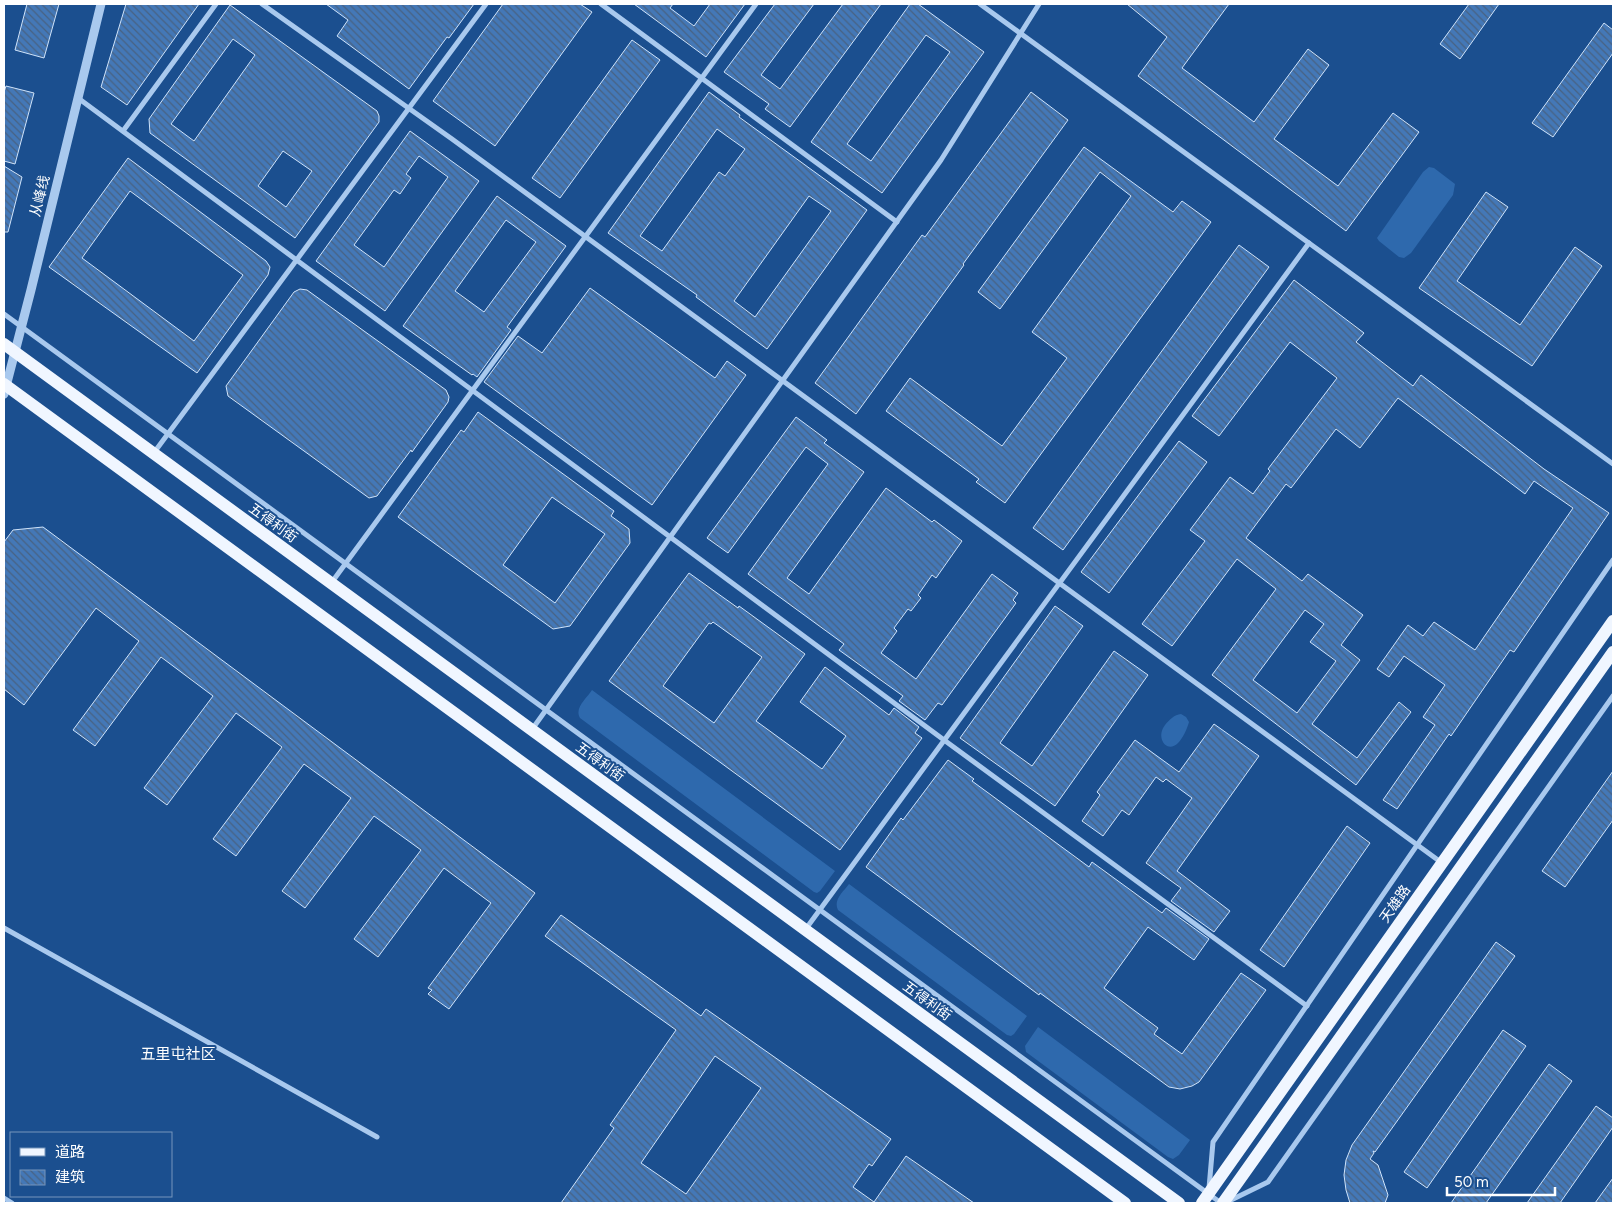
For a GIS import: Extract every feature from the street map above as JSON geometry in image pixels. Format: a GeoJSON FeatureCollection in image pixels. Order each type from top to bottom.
{"type":"FeatureCollection","features":[{"type":"Feature","properties":{"kind":"main road","name":"五得利街"},"geometry":{"type":"LineString","coordinates":[[4,344],[1179,1203]]}},
{"type":"Feature","properties":{"kind":"main road"},"geometry":{"type":"LineString","coordinates":[[5,388],[1125,1203]]}},
{"type":"Feature","properties":{"kind":"main road","name":"天雄路"},"geometry":{"type":"LineString","coordinates":[[1205,1199],[1613,622]]}},
{"type":"Feature","properties":{"kind":"main road"},"geometry":{"type":"LineString","coordinates":[[1223,1203],[1613,652]]}},
{"type":"Feature","properties":{"kind":"street","name":"从峰线"},"geometry":{"type":"LineString","coordinates":[[5,388],[22,327],[101,4]]}},
{"type":"Feature","properties":{"kind":"street"},"geometry":{"type":"LineString","coordinates":[[123,131],[216,4]]}},
{"type":"Feature","properties":{"kind":"street"},"geometry":{"type":"LineString","coordinates":[[262,4],[408,108],[1442,863]]}},
{"type":"Feature","properties":{"kind":"street"},"geometry":{"type":"LineString","coordinates":[[154,454],[486,4]]}},
{"type":"Feature","properties":{"kind":"street"},"geometry":{"type":"LineString","coordinates":[[601,4],[896,222]]}},
{"type":"Feature","properties":{"kind":"street"},"geometry":{"type":"LineString","coordinates":[[331,584],[756,4]]}},
{"type":"Feature","properties":{"kind":"street"},"geometry":{"type":"LineString","coordinates":[[980,4],[1613,464]]}},
{"type":"Feature","properties":{"kind":"street"},"geometry":{"type":"LineString","coordinates":[[532,730],[942,160],[1039,4]]}},
{"type":"Feature","properties":{"kind":"street"},"geometry":{"type":"LineString","coordinates":[[78,98],[944,740],[1307,1006]]}},
{"type":"Feature","properties":{"kind":"street"},"geometry":{"type":"LineString","coordinates":[[804,930],[1309,243]]}},
{"type":"Feature","properties":{"kind":"street"},"geometry":{"type":"LineString","coordinates":[[4,314],[819,910],[1205,1199],[1223,1203],[1268,1182],[1613,696]]}},
{"type":"Feature","properties":{"kind":"street"},"geometry":{"type":"LineString","coordinates":[[1205,1199],[1213,1142],[1613,560]]}},
{"type":"Feature","properties":{"kind":"street"},"geometry":{"type":"LineString","coordinates":[[4,928],[377,1137]]}},
{"type":"Feature","properties":{"kind":"street"},"geometry":{"type":"LineString","coordinates":[[4,1198],[12,1203]]}},
{"type":"Feature","properties":{"kind":"shaded area"},"geometry":{"type":"Polygon","coordinates":[[[1429,167],[1434,168],[1455,184],[1453,195],[1411,253],[1404,258],[1399,257],[1377,238],[1423,172],[1429,167]]]}},
{"type":"Feature","properties":{"kind":"shaded area"},"geometry":{"type":"Polygon","coordinates":[[[592,690],[835,871],[820,891],[814,892],[580,718],[580,707],[592,690]]]}},
{"type":"Feature","properties":{"kind":"shaded area"},"geometry":{"type":"Polygon","coordinates":[[[1181,714],[1189,722],[1182,739],[1174,746],[1166,746],[1161,735],[1162,730],[1170,719],[1181,714]]]}},
{"type":"Feature","properties":{"kind":"shaded area"},"geometry":{"type":"Polygon","coordinates":[[[849,884],[1027,1016],[1014,1034],[1011,1036],[1007,1035],[838,910],[838,899],[849,884]]]}},
{"type":"Feature","properties":{"kind":"shaded area"},"geometry":{"type":"Polygon","coordinates":[[[1038,1027],[1190,1140],[1179,1155],[1173,1159],[1168,1157],[1026,1052],[1025,1046],[1038,1027]]]}},
{"type":"Feature","properties":{"kind":"building"},"geometry":{"type":"Polygon","coordinates":[[[27,4],[59,4],[44,58],[15,50],[27,4]]]}},
{"type":"Feature","properties":{"kind":"building"},"geometry":{"type":"Polygon","coordinates":[[[126,4],[199,4],[127,105],[101,87],[126,4]]]}},
{"type":"Feature","properties":{"kind":"building"},"geometry":{"type":"Polygon","coordinates":[[[326,4],[474,4],[409,89],[337,36],[348,20],[326,4]]]}},
{"type":"Feature","properties":{"kind":"building"},"geometry":{"type":"Polygon","coordinates":[[[503,4],[580,4],[592,12],[495,146],[433,101],[503,4]]]}},
{"type":"Feature","properties":{"kind":"building"},"geometry":{"type":"Polygon","coordinates":[[[634,4],[673,4],[670,8],[694,26],[710,4],[745,4],[706,57],[634,4]]]}},
{"type":"Feature","properties":{"kind":"building"},"geometry":{"type":"Polygon","coordinates":[[[775,4],[814,4],[761,75],[780,89],[843,4],[881,4],[790,127],[765,109],[769,104],[724,72],[775,4]]]}},
{"type":"Feature","properties":{"kind":"building"},"geometry":{"type":"Polygon","coordinates":[[[910,4],[918,4],[984,52],[882,193],[811,142],[910,4]],[[926,35],[847,144],[871,161],[950,52],[926,35]]]}},
{"type":"Feature","properties":{"kind":"building"},"geometry":{"type":"Polygon","coordinates":[[[1127,4],[1229,4],[1182,68],[1254,122],[1308,49],[1329,65],[1274,139],[1338,186],[1393,113],[1419,132],[1346,231],[1138,76],[1167,37],[1127,4]]]}},
{"type":"Feature","properties":{"kind":"building"},"geometry":{"type":"Polygon","coordinates":[[[1469,4],[1499,4],[1460,59],[1440,44],[1469,4]]]}},
{"type":"Feature","properties":{"kind":"building"},"geometry":{"type":"Polygon","coordinates":[[[230,5],[377,111],[379,122],[295,238],[150,133],[149,119],[230,5]],[[233,39],[171,124],[194,141],[255,55],[233,39]],[[283,151],[258,186],[286,207],[312,171],[283,151]]]}},
{"type":"Feature","properties":{"kind":"building"},"geometry":{"type":"Polygon","coordinates":[[[1604,23],[1613,30],[1613,53],[1553,137],[1532,123],[1604,23]]]}},
{"type":"Feature","properties":{"kind":"building"},"geometry":{"type":"Polygon","coordinates":[[[632,40],[660,60],[560,198],[532,178],[632,40]]]}},
{"type":"Feature","properties":{"kind":"building"},"geometry":{"type":"Polygon","coordinates":[[[6,86],[34,93],[15,164],[4,161],[4,92],[6,86]]]}},
{"type":"Feature","properties":{"kind":"building"},"geometry":{"type":"Polygon","coordinates":[[[709,92],[740,115],[739,117],[867,210],[767,349],[696,297],[697,295],[608,233],[709,92]],[[717,129],[640,236],[662,251],[719,172],[725,176],[745,149],[717,129]],[[809,196],[734,301],[755,317],[831,211],[809,196]]]}},
{"type":"Feature","properties":{"kind":"building"},"geometry":{"type":"Polygon","coordinates":[[[1031,92],[1068,120],[856,414],[815,383],[922,235],[925,237],[1031,92]]]}},
{"type":"Feature","properties":{"kind":"building"},"geometry":{"type":"Polygon","coordinates":[[[410,131],[479,181],[385,311],[316,261],[410,131]],[[419,156],[406,174],[411,178],[400,194],[394,190],[354,245],[384,267],[448,177],[419,156]]]}},
{"type":"Feature","properties":{"kind":"building"},"geometry":{"type":"Polygon","coordinates":[[[1084,147],[1173,212],[1182,201],[1211,222],[1005,503],[976,482],[979,479],[886,411],[910,378],[1002,446],[1067,358],[1032,332],[1131,196],[1100,172],[1000,309],[978,292],[1084,147]]]}},
{"type":"Feature","properties":{"kind":"building"},"geometry":{"type":"Polygon","coordinates":[[[128,158],[266,261],[270,267],[268,275],[197,373],[49,267],[128,158]],[[130,191],[82,258],[194,341],[243,275],[130,191]]]}},
{"type":"Feature","properties":{"kind":"building"},"geometry":{"type":"Polygon","coordinates":[[[4,166],[22,177],[8,232],[4,232],[4,166]]]}},
{"type":"Feature","properties":{"kind":"building"},"geometry":{"type":"Polygon","coordinates":[[[1486,192],[1508,207],[1457,281],[1520,325],[1575,247],[1602,266],[1532,366],[1419,288],[1486,192]]]}},
{"type":"Feature","properties":{"kind":"building"},"geometry":{"type":"Polygon","coordinates":[[[497,196],[566,246],[507,327],[511,330],[477,377],[403,326],[497,196]],[[506,220],[455,291],[484,312],[536,242],[506,220]]]}},
{"type":"Feature","properties":{"kind":"building"},"geometry":{"type":"Polygon","coordinates":[[[1239,245],[1269,267],[1063,550],[1033,528],[1239,245]]]}},
{"type":"Feature","properties":{"kind":"building"},"geometry":{"type":"Polygon","coordinates":[[[1294,280],[1364,333],[1356,342],[1413,386],[1421,375],[1544,469],[1609,513],[1514,652],[1510,650],[1451,736],[1449,734],[1397,809],[1383,800],[1435,725],[1423,717],[1445,685],[1404,656],[1389,677],[1377,669],[1408,625],[1423,636],[1434,622],[1475,650],[1573,508],[1534,481],[1525,494],[1398,398],[1360,448],[1336,429],[1291,488],[1286,484],[1246,538],[1302,581],[1308,574],[1363,615],[1341,645],[1360,660],[1312,724],[1357,758],[1399,702],[1411,712],[1356,785],[1212,675],[1276,589],[1237,559],[1172,646],[1142,624],[1205,541],[1190,530],[1230,477],[1253,494],[1270,471],[1268,469],[1337,378],[1290,342],[1219,436],[1192,416],[1294,280]],[[1305,610],[1253,680],[1297,713],[1336,661],[1310,642],[1324,624],[1305,610]]]}},
{"type":"Feature","properties":{"kind":"building"},"geometry":{"type":"Polygon","coordinates":[[[590,288],[715,378],[727,361],[746,375],[652,505],[484,382],[518,336],[542,353],[590,288]]]}},
{"type":"Feature","properties":{"kind":"building"},"geometry":{"type":"Polygon","coordinates":[[[300,289],[307,290],[446,390],[449,397],[448,402],[412,452],[411,450],[377,496],[369,498],[228,396],[226,386],[294,292],[300,289]]]}},
{"type":"Feature","properties":{"kind":"building"},"geometry":{"type":"Polygon","coordinates":[[[478,412],[614,511],[611,516],[629,529],[630,543],[570,626],[553,629],[398,517],[461,430],[464,432],[478,412]],[[552,497],[503,565],[555,603],[605,534],[552,497]]]}},
{"type":"Feature","properties":{"kind":"building"},"geometry":{"type":"Polygon","coordinates":[[[796,417],[827,440],[824,443],[864,472],[787,578],[809,594],[886,488],[932,522],[934,520],[962,541],[936,578],[932,575],[918,595],[921,598],[911,611],[908,609],[894,628],[897,631],[881,653],[916,679],[992,574],[1018,593],[1013,600],[1016,603],[942,705],[938,703],[925,720],[899,701],[903,696],[839,650],[844,644],[748,574],[828,464],[806,447],[728,553],[707,538],[796,417]]]}},
{"type":"Feature","properties":{"kind":"building"},"geometry":{"type":"Polygon","coordinates":[[[1179,441],[1207,462],[1109,593],[1081,572],[1179,441]]]}},
{"type":"Feature","properties":{"kind":"building"},"geometry":{"type":"Polygon","coordinates":[[[43,527],[535,893],[449,1009],[428,994],[432,990],[428,988],[491,903],[444,868],[378,957],[354,939],[421,850],[374,816],[305,908],[282,891],[351,798],[304,764],[236,856],[213,839],[282,747],[236,713],[167,805],[144,788],[213,696],[161,657],[95,746],[73,730],[139,641],[96,608],[24,705],[4,689],[4,542],[13,530],[43,527]]]}},
{"type":"Feature","properties":{"kind":"building"},"geometry":{"type":"Polygon","coordinates":[[[689,573],[738,608],[739,606],[805,654],[756,721],[822,769],[846,736],[800,702],[825,667],[889,715],[894,708],[919,727],[915,733],[922,738],[840,850],[609,681],[689,573]],[[713,622],[709,623],[663,686],[714,723],[762,657],[713,622]]]}},
{"type":"Feature","properties":{"kind":"building"},"geometry":{"type":"Polygon","coordinates":[[[1055,606],[1083,626],[1000,743],[1032,766],[1114,651],[1148,675],[1055,806],[960,738],[1055,606]]]}},
{"type":"Feature","properties":{"kind":"building"},"geometry":{"type":"Polygon","coordinates":[[[1214,724],[1259,756],[1177,871],[1230,911],[1214,932],[1171,901],[1181,888],[1146,863],[1192,798],[1166,779],[1163,782],[1156,777],[1129,815],[1122,810],[1103,836],[1082,821],[1100,795],[1097,792],[1135,740],[1179,772],[1214,724]]]}},
{"type":"Feature","properties":{"kind":"building"},"geometry":{"type":"Polygon","coordinates":[[[948,760],[974,779],[972,781],[1089,867],[1092,862],[1162,913],[1166,908],[1209,939],[1194,960],[1148,927],[1104,988],[1158,1028],[1154,1034],[1182,1054],[1241,973],[1266,990],[1199,1082],[1180,1089],[1169,1087],[1040,993],[1039,995],[866,867],[901,818],[903,820],[948,760]]]}},
{"type":"Feature","properties":{"kind":"building"},"geometry":{"type":"Polygon","coordinates":[[[1613,771],[1613,820],[1565,887],[1542,871],[1613,771]]]}},
{"type":"Feature","properties":{"kind":"building"},"geometry":{"type":"Polygon","coordinates":[[[1347,826],[1370,843],[1284,967],[1260,950],[1347,826]]]}},
{"type":"Feature","properties":{"kind":"building"},"geometry":{"type":"Polygon","coordinates":[[[561,915],[701,1016],[706,1009],[891,1139],[872,1166],[869,1164],[853,1187],[874,1202],[906,1156],[974,1203],[561,1203],[614,1128],[610,1125],[676,1030],[545,936],[561,915]],[[715,1056],[641,1163],[686,1194],[761,1088],[715,1056]]]}},
{"type":"Feature","properties":{"kind":"building"},"geometry":{"type":"Polygon","coordinates":[[[1496,942],[1515,956],[1375,1152],[1373,1151],[1374,1153],[1370,1159],[1378,1165],[1388,1195],[1385,1203],[1350,1203],[1344,1175],[1346,1160],[1352,1145],[1496,942]]]}},
{"type":"Feature","properties":{"kind":"building"},"geometry":{"type":"Polygon","coordinates":[[[1503,1030],[1526,1046],[1427,1188],[1404,1172],[1503,1030]]]}},
{"type":"Feature","properties":{"kind":"building"},"geometry":{"type":"Polygon","coordinates":[[[1549,1064],[1572,1081],[1486,1203],[1451,1203],[1549,1064]]]}},
{"type":"Feature","properties":{"kind":"building"},"geometry":{"type":"Polygon","coordinates":[[[1596,1106],[1613,1118],[1613,1127],[1560,1203],[1527,1203],[1596,1106]]]}},
{"type":"Feature","properties":{"kind":"building"},"geometry":{"type":"Polygon","coordinates":[[[1613,1178],[1613,1203],[1595,1203],[1613,1178]]]}},
{"type":"Feature","properties":{"kind":"district","name":"五里屯社区"},"geometry":{"type":"Point","coordinates":[178,1054]}}]}
